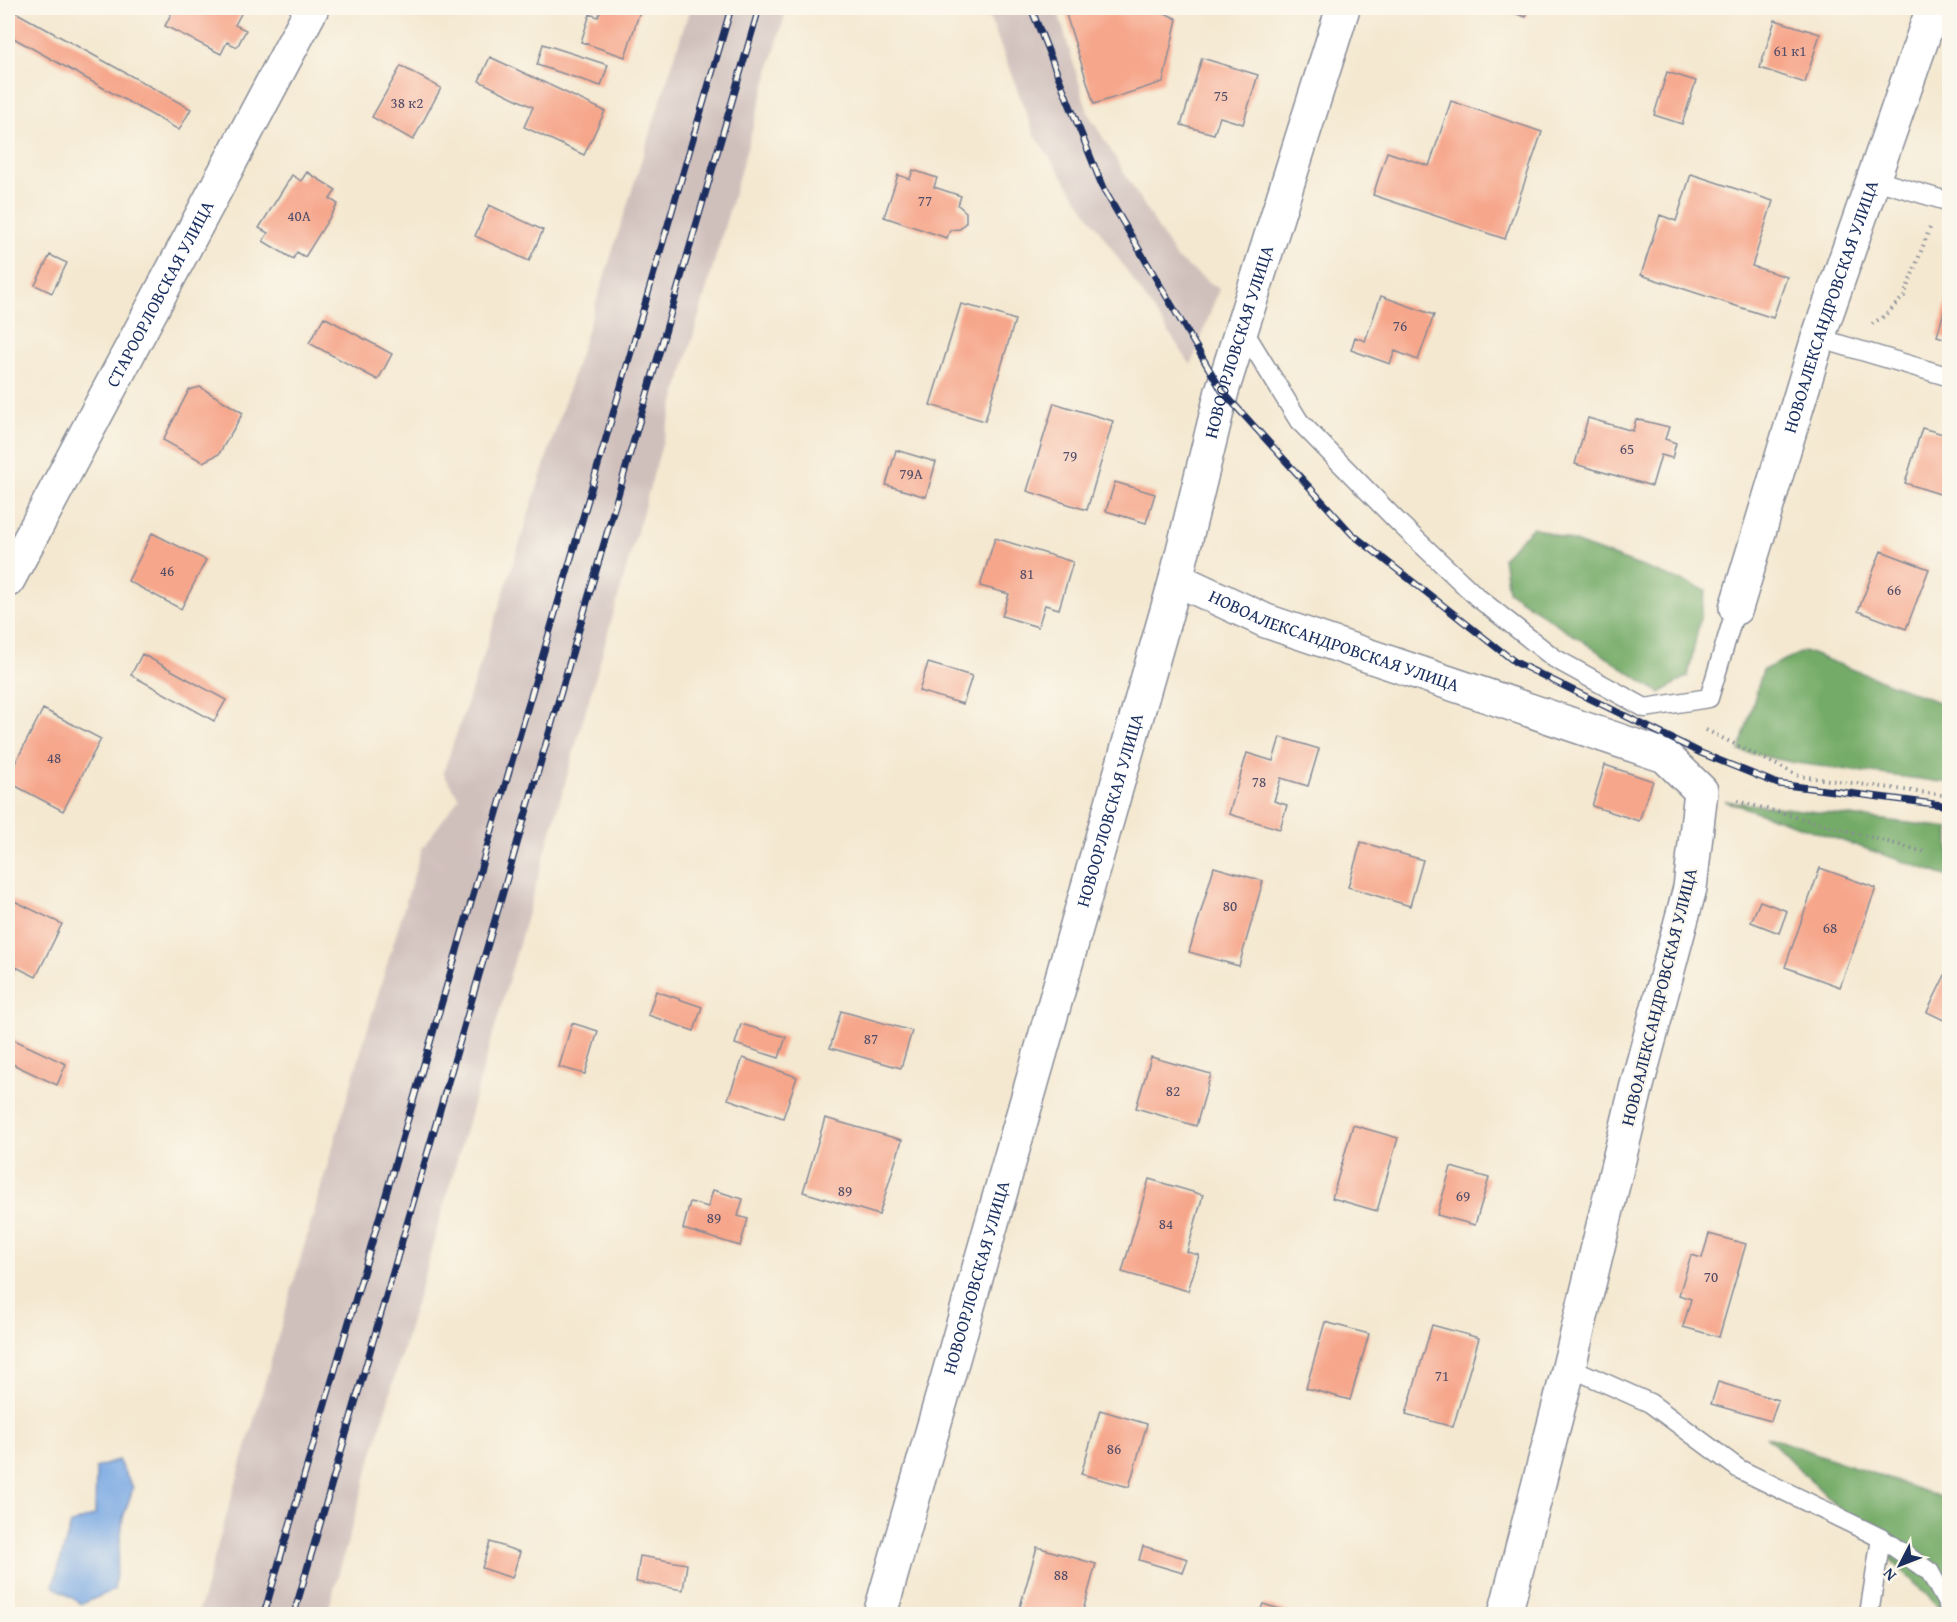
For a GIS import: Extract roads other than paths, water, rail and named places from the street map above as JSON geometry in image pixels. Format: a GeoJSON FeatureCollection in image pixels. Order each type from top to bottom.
{"type":"FeatureCollection","features":[{"type":"Feature","properties":{"kind":"street","name":"СТАРООРЛОВСКАЯ УЛИЦА"},"geometry":{"type":"LineString","coordinates":[[8,580],[312,8]]}},
{"type":"Feature","properties":{"kind":"street","name":"НОВООРЛОВСКАЯ УЛИЦА"},"geometry":{"type":"LineString","coordinates":[[880,1614],[1176,579],[1222,391],[1343,8]]}},
{"type":"Feature","properties":{"kind":"street","name":"НОВОАЛЕКСАНДРОВСКАЯ УЛИЦА"},"geometry":{"type":"LineString","coordinates":[[1736,608],[1830,342],[1872,179],[1933,8]]}},
{"type":"Feature","properties":{"kind":"street","name":"НОВОАЛЕКСАНДРОВСКАЯ УЛИЦА"},"geometry":{"type":"LineString","coordinates":[[1176,579],[1266,621],[1665,756],[1701,791],[1690,888],[1636,1089],[1569,1367],[1504,1614]]}},
{"type":"Feature","properties":{"kind":"lane"},"geometry":{"type":"LineString","coordinates":[[1872,179],[1945,200]]}},
{"type":"Feature","properties":{"kind":"lane"},"geometry":{"type":"LineString","coordinates":[[1242,328],[1299,421],[1398,522],[1477,597],[1554,658],[1645,708],[1709,698],[1736,608]]}},
{"type":"Feature","properties":{"kind":"lane"},"geometry":{"type":"LineString","coordinates":[[1830,342],[1950,377]]}},
{"type":"Feature","properties":{"kind":"lane"},"geometry":{"type":"LineString","coordinates":[[1569,1367],[1650,1403],[1739,1469],[1881,1538],[1930,1572],[1950,1609]]}},
{"type":"Feature","properties":{"kind":"lane"},"geometry":{"type":"LineString","coordinates":[[1869,1614],[1881,1538]]}},
{"type":"Feature","properties":{"kind":"water"},"geometry":{"type":"Polygon","coordinates":[[[118,1460],[133,1488],[123,1518],[114,1590],[82,1604],[53,1586],[71,1524],[95,1515],[96,1468],[118,1460]]]}},
{"type":"Feature","properties":{"kind":"railway"},"geometry":{"type":"LineString","coordinates":[[264,1614],[731,8]]}},
{"type":"Feature","properties":{"kind":"railway"},"geometry":{"type":"LineString","coordinates":[[294,1614],[759,8]]}},
{"type":"Feature","properties":{"kind":"railway"},"geometry":{"type":"LineString","coordinates":[[1031,8],[1103,188],[1222,391],[1352,534],[1515,662],[1701,753],[1778,784],[1950,806]]}}]}
